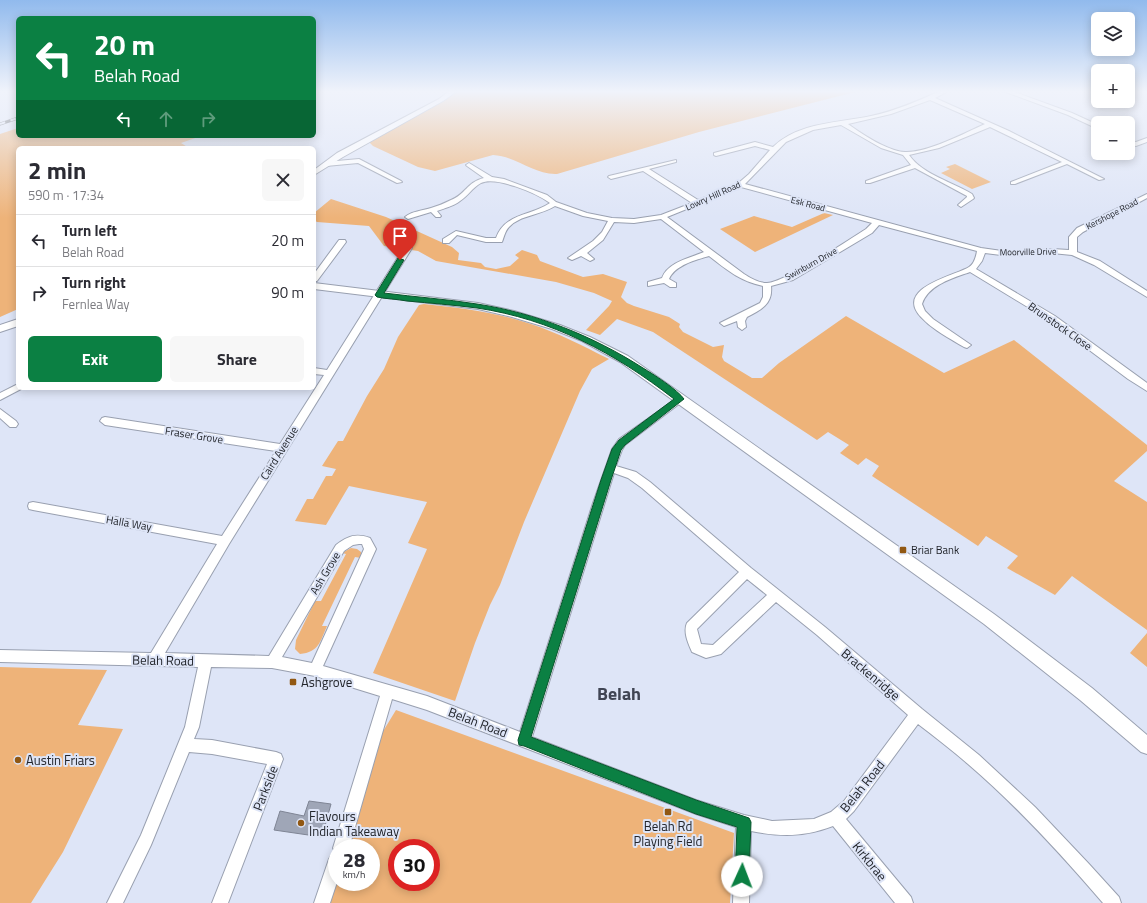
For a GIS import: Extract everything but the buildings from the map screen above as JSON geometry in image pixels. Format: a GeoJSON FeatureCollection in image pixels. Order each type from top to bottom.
{"type":"FeatureCollection","features":[{"type":"Feature","properties":{"kind":"street"},"geometry":{"type":"LineString","coordinates":[[316,172],[340,154],[379,133]]}},
{"type":"Feature","properties":{"kind":"street","name":"Lowry Hill Road"},"geometry":{"type":"LineString","coordinates":[[469,165],[490,179],[502,180],[545,196],[554,203],[585,215],[612,220],[634,221],[662,217],[740,185],[748,179],[777,145],[792,136],[801,133]]}},
{"type":"Feature","properties":{"kind":"street"},"geometry":{"type":"LineString","coordinates":[[859,133],[905,154],[954,140],[970,133]]}},
{"type":"Feature","properties":{"kind":"street"},"geometry":{"type":"LineString","coordinates":[[1007,133],[1100,179]]}},
{"type":"Feature","properties":{"kind":"street"},"geometry":{"type":"LineString","coordinates":[[1136,144],[1147,140]]}},
{"type":"Feature","properties":{"kind":"street"},"geometry":{"type":"LineString","coordinates":[[716,154],[755,144],[774,149]]}},
{"type":"Feature","properties":{"kind":"street"},"geometry":{"type":"LineString","coordinates":[[1136,144],[1147,149]]}},
{"type":"Feature","properties":{"kind":"street"},"geometry":{"type":"LineString","coordinates":[[905,154],[907,159],[915,166],[970,195],[971,198],[961,205]]}},
{"type":"Feature","properties":{"kind":"street"},"geometry":{"type":"LineString","coordinates":[[326,164],[358,161],[399,182]]}},
{"type":"Feature","properties":{"kind":"street"},"geometry":{"type":"LineString","coordinates":[[612,178],[674,161]]}},
{"type":"Feature","properties":{"kind":"street"},"geometry":{"type":"LineString","coordinates":[[1013,183],[1068,162]]}},
{"type":"Feature","properties":{"kind":"street"},"geometry":{"type":"LineString","coordinates":[[868,182],[915,166]]}},
{"type":"Feature","properties":{"kind":"street"},"geometry":{"type":"LineString","coordinates":[[644,169],[697,203]]}},
{"type":"Feature","properties":{"kind":"street"},"geometry":{"type":"LineString","coordinates":[[408,217],[415,214],[435,213],[456,201],[469,188],[480,181],[490,179]]}},
{"type":"Feature","properties":{"kind":"street","name":"Esk Road"},"geometry":{"type":"LineString","coordinates":[[740,185],[877,222]]}},
{"type":"Feature","properties":{"kind":"street","name":"Kershope Road"},"geometry":{"type":"LineString","coordinates":[[1073,253],[1073,237],[1080,230],[1146,196]]}},
{"type":"Feature","properties":{"kind":"street"},"geometry":{"type":"LineString","coordinates":[[498,240],[500,231],[507,223],[517,218],[537,213],[554,203]]}},
{"type":"Feature","properties":{"kind":"street"},"geometry":{"type":"LineString","coordinates":[[662,217],[741,276],[751,281],[767,285],[768,297],[766,302],[760,307],[724,323]]}},
{"type":"Feature","properties":{"kind":"street"},"geometry":{"type":"LineString","coordinates":[[572,258],[582,254],[606,234],[612,220]]}},
{"type":"Feature","properties":{"kind":"street","name":"Moorville Drive"},"geometry":{"type":"LineString","coordinates":[[877,222],[981,250],[1009,254],[1052,251],[1073,253],[1097,263],[1147,296]]}},
{"type":"Feature","properties":{"kind":"street","name":"Swinburn Drive"},"geometry":{"type":"LineString","coordinates":[[767,285],[790,278],[870,231],[877,222]]}},
{"type":"Feature","properties":{"kind":"street"},"geometry":{"type":"LineString","coordinates":[[446,241],[456,233],[480,239],[498,240],[507,245]]}},
{"type":"Feature","properties":{"kind":"street"},"geometry":{"type":"LineString","coordinates":[[316,276],[342,242]]}},
{"type":"Feature","properties":{"kind":"street","name":"Caird Avenue"},"geometry":{"type":"LineString","coordinates":[[154,660],[225,540],[408,248]]}},
{"type":"Feature","properties":{"kind":"street"},"geometry":{"type":"LineString","coordinates":[[966,345],[926,317],[919,308],[918,302],[930,287],[971,269],[979,260],[981,250]]}},
{"type":"Feature","properties":{"kind":"street"},"geometry":{"type":"LineString","coordinates":[[665,280],[669,272],[677,267],[709,253]]}},
{"type":"Feature","properties":{"kind":"street"},"geometry":{"type":"LineString","coordinates":[[582,254],[590,259]]}},
{"type":"Feature","properties":{"kind":"street","name":"Brunstock Close"},"geometry":{"type":"LineString","coordinates":[[971,269],[1052,318],[1131,378],[1147,388]]}},
{"type":"Feature","properties":{"kind":"street"},"geometry":{"type":"LineString","coordinates":[[651,284],[665,280],[673,285]]}},
{"type":"Feature","properties":{"kind":"street"},"geometry":{"type":"LineString","coordinates":[[316,286],[478,306],[514,314],[556,327],[586,339],[619,356],[648,375],[989,619],[1086,694],[1147,746]]}},
{"type":"Feature","properties":{"kind":"street"},"geometry":{"type":"LineString","coordinates":[[742,328],[741,321],[743,315]]}},
{"type":"Feature","properties":{"kind":"street"},"geometry":{"type":"LineString","coordinates":[[0,329],[16,323]]}},
{"type":"Feature","properties":{"kind":"street"},"geometry":{"type":"LineString","coordinates":[[316,371],[330,373]]}},
{"type":"Feature","properties":{"kind":"street"},"geometry":{"type":"LineString","coordinates":[[0,397],[16,388]]}},
{"type":"Feature","properties":{"kind":"street"},"geometry":{"type":"LineString","coordinates":[[524,740],[617,449],[622,442],[680,399]]}},
{"type":"Feature","properties":{"kind":"street"},"geometry":{"type":"LineString","coordinates":[[0,414],[13,424]]}},
{"type":"Feature","properties":{"kind":"street","name":"Fraser Grove"},"geometry":{"type":"LineString","coordinates":[[105,421],[283,448]]}},
{"type":"Feature","properties":{"kind":"street","name":"Brackenridge"},"geometry":{"type":"LineString","coordinates":[[610,468],[632,475],[646,485],[747,572],[821,631],[917,714],[974,760],[1030,812],[1114,903]]}},
{"type":"Feature","properties":{"kind":"street","name":"Halla Way"},"geometry":{"type":"LineString","coordinates":[[33,506],[225,540]]}},
{"type":"Feature","properties":{"kind":"street","name":"Ash Grove"},"geometry":{"type":"LineString","coordinates":[[272,662],[340,548],[354,539],[366,541],[370,549],[315,670]]}},
{"type":"Feature","properties":{"kind":"street"},"geometry":{"type":"LineString","coordinates":[[747,572],[691,627],[693,643],[696,648],[703,652],[717,650],[775,595]]}},
{"type":"Feature","properties":{"kind":"street","name":"Belah Road"},"geometry":{"type":"LineString","coordinates":[[0,656],[272,662],[315,670],[427,703],[696,807],[744,822],[772,828],[814,826],[836,818],[854,800],[917,714]]}},
{"type":"Feature","properties":{"kind":"street"},"geometry":{"type":"LineString","coordinates":[[115,903],[146,840],[192,727],[206,661]]}},
{"type":"Feature","properties":{"kind":"street"},"geometry":{"type":"LineString","coordinates":[[344,839],[388,691]]}},
{"type":"Feature","properties":{"kind":"street","name":"Parkside"},"geometry":{"type":"LineString","coordinates":[[184,745],[212,747],[276,759],[220,903]]}},
{"type":"Feature","properties":{"kind":"street","name":"Kirkbrae"},"geometry":{"type":"LineString","coordinates":[[836,818],[905,903]]}},
{"type":"Feature","properties":{"kind":"street"},"geometry":{"type":"LineString","coordinates":[[741,903],[744,822]]}},
{"type":"Feature","properties":{"kind":"street"},"geometry":{"type":"LineString","coordinates":[[322,903],[328,886]]}},
{"type":"Feature","properties":{"kind":"shaded area"},"geometry":{"type":"Polygon","coordinates":[[[16,133],[16,138],[195,138],[181,143],[186,146],[16,146],[16,310],[0,317],[0,134],[16,133]]]}},
{"type":"Feature","properties":{"kind":"shaded area"},"geometry":{"type":"Polygon","coordinates":[[[695,133],[557,174],[541,172],[501,156],[493,155],[435,171],[418,167],[373,146],[369,142],[380,134],[695,133]]]}},
{"type":"Feature","properties":{"kind":"shaded area"},"geometry":{"type":"Polygon","coordinates":[[[955,164],[991,182],[972,189],[941,173],[950,169],[946,167],[955,164]]]}},
{"type":"Feature","properties":{"kind":"shaded area"},"geometry":{"type":"Polygon","coordinates":[[[331,199],[386,217],[452,247],[459,253],[458,260],[481,263],[485,267],[496,269],[510,266],[519,258],[515,255],[522,250],[537,255],[540,261],[583,277],[603,274],[627,282],[621,297],[627,303],[669,317],[680,324],[679,327],[683,332],[713,347],[724,345],[722,357],[724,361],[752,378],[762,378],[779,363],[846,316],[944,373],[1014,340],[1147,445],[1147,451],[1114,481],[1147,502],[1147,630],[1072,576],[1055,595],[1007,568],[1018,556],[986,536],[978,546],[872,476],[879,466],[866,458],[858,465],[840,453],[849,445],[828,432],[817,440],[653,332],[617,319],[600,335],[586,330],[612,301],[594,293],[556,282],[436,261],[418,251],[384,246],[369,226],[317,222],[316,211],[331,199]]]}},
{"type":"Feature","properties":{"kind":"shaded area"},"geometry":{"type":"Polygon","coordinates":[[[824,213],[833,215],[755,252],[720,229],[754,216],[792,227],[824,213]]]}},
{"type":"Feature","properties":{"kind":"shaded area"},"geometry":{"type":"Polygon","coordinates":[[[424,304],[505,316],[561,336],[609,359],[592,369],[580,391],[524,522],[500,585],[490,605],[455,701],[373,673],[427,549],[408,543],[427,502],[349,486],[326,525],[295,521],[307,499],[313,499],[326,476],[332,476],[336,469],[322,466],[338,441],[343,441],[367,396],[384,369],[398,337],[419,305],[424,304]]]}},
{"type":"Feature","properties":{"kind":"shaded area"},"geometry":{"type":"Polygon","coordinates":[[[351,548],[357,549],[361,552],[361,558],[355,557],[322,626],[327,626],[318,645],[311,651],[300,654],[295,649],[296,640],[315,601],[321,601],[346,554],[342,553],[351,548]]]}},
{"type":"Feature","properties":{"kind":"shaded area"},"geometry":{"type":"Polygon","coordinates":[[[1147,633],[1147,667],[1130,653],[1147,633]]]}},
{"type":"Feature","properties":{"kind":"shaded area"},"geometry":{"type":"Polygon","coordinates":[[[0,667],[107,670],[78,725],[123,729],[63,852],[31,903],[0,903],[0,667]]]}},
{"type":"Feature","properties":{"kind":"shaded area"},"geometry":{"type":"Polygon","coordinates":[[[396,710],[734,833],[730,903],[327,903],[333,891],[380,891],[380,839],[347,839],[366,771],[382,733],[396,710]]]}},
{"type":"Feature","properties":{"kind":"place","name":"Briar Bank"},"geometry":{"type":"Point","coordinates":[903,550]}},
{"type":"Feature","properties":{"kind":"place","name":"Ashgrove"},"geometry":{"type":"Point","coordinates":[293,682]}},
{"type":"Feature","properties":{"kind":"place","name":"Austin Friars"},"geometry":{"type":"Point","coordinates":[18,760]}},
{"type":"Feature","properties":{"kind":"place","name":"Belah Rd Playing Field"},"geometry":{"type":"Point","coordinates":[668,812]}},
{"type":"Feature","properties":{"kind":"place","name":"Flavours Indian Takeaway"},"geometry":{"type":"Point","coordinates":[301,823]}},
{"type":"Feature","properties":{"kind":"district","name":"Belah"},"geometry":{"type":"Point","coordinates":[619,694]}},
{"type":"Feature","properties":{"kind":"route"},"geometry":{"type":"LineString","coordinates":[[400,260],[379,295],[478,306],[514,314],[556,327],[586,339],[616,354],[648,375],[680,399],[622,442],[617,449],[524,740],[696,807],[744,822],[742,876]]}}]}
